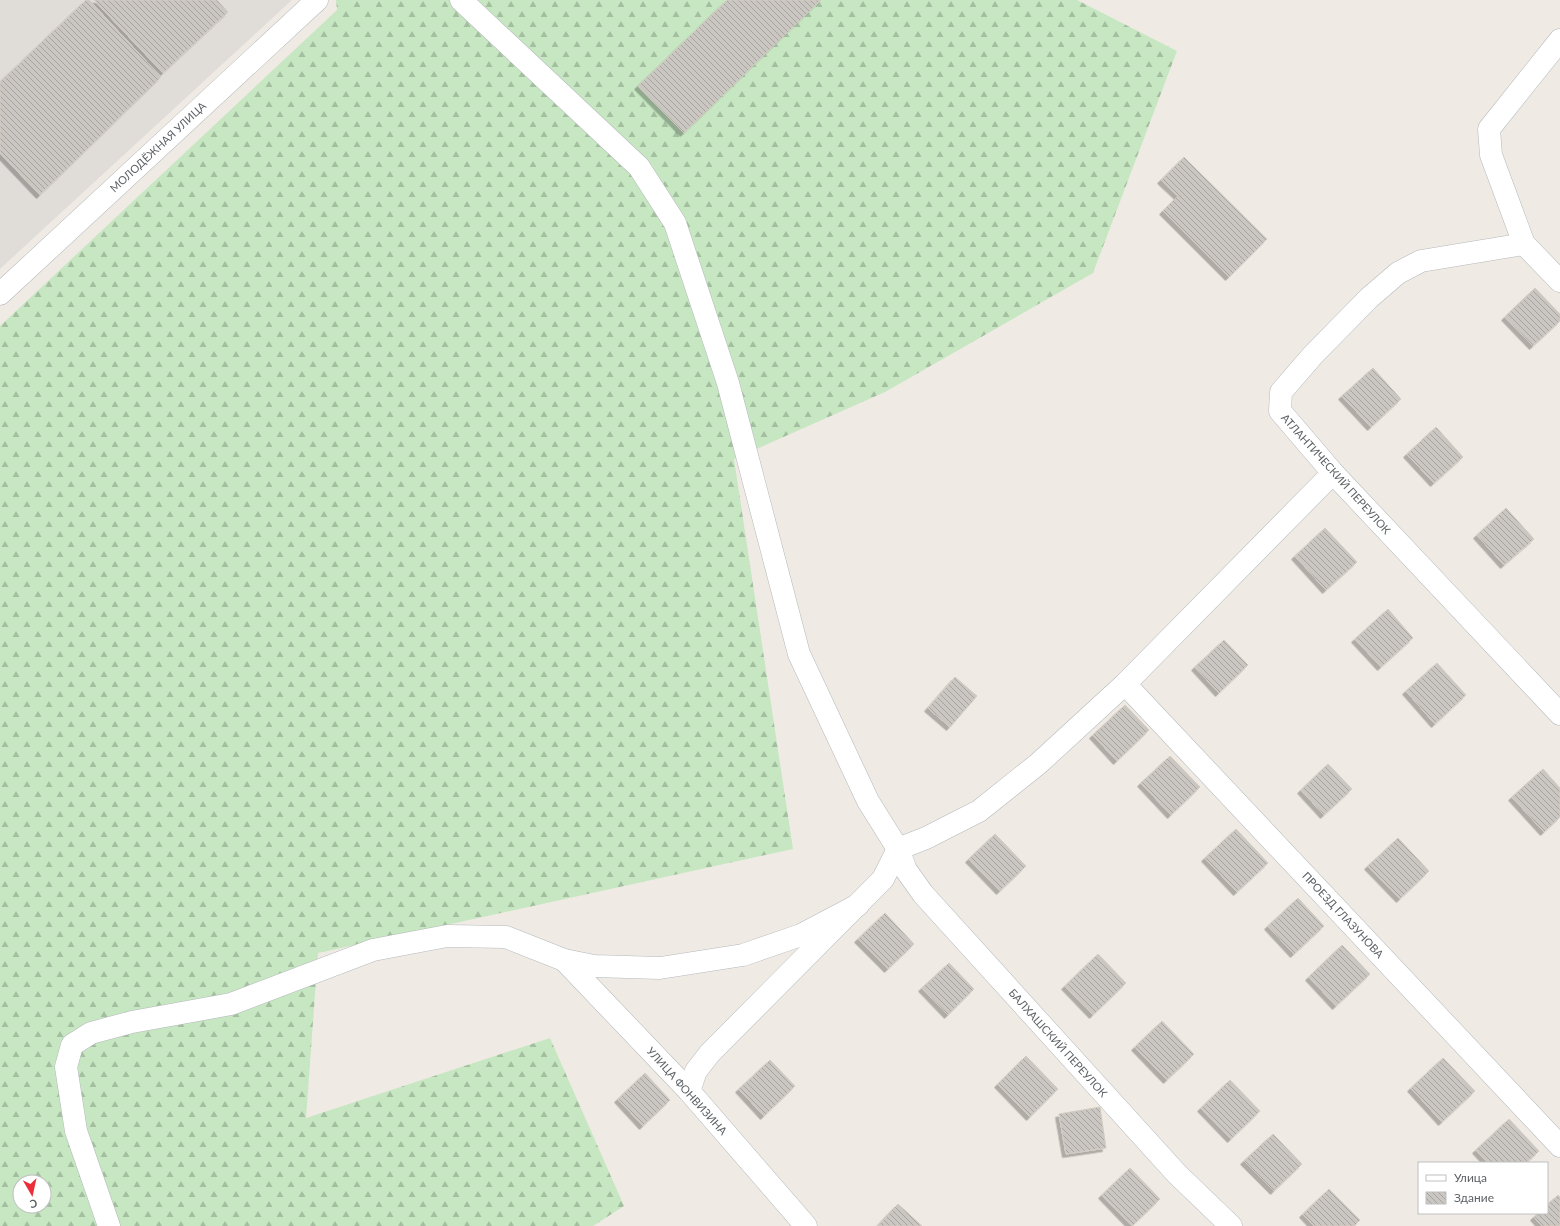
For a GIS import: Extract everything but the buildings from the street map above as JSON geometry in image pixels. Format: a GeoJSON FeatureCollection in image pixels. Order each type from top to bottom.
{"type":"FeatureCollection","features":[{"type":"Feature","properties":{"kind":"street","name":"МОЛОДЁЖНАЯ УЛИЦА"},"geometry":{"type":"LineString","coordinates":[[0,294],[317,0]]}},
{"type":"Feature","properties":{"kind":"street","name":"БАЛХАШСКИЙ ПЕРЕУЛОК"},"geometry":{"type":"LineString","coordinates":[[461,0],[639,167],[675,223],[728,383],[799,654],[868,801],[898,848],[906,870],[922,894],[1177,1174],[1231,1226]]}},
{"type":"Feature","properties":{"kind":"street"},"geometry":{"type":"LineString","coordinates":[[1560,40],[1489,129],[1491,155],[1524,244],[1560,281]]}},
{"type":"Feature","properties":{"kind":"street","name":"АТЛАНТИЧЕСКИЙ ПЕРЕУЛОК"},"geometry":{"type":"LineString","coordinates":[[1524,244],[1421,261],[1398,273],[1369,298],[1313,355],[1282,392],[1280,411],[1333,473],[1560,714]]}},
{"type":"Feature","properties":{"kind":"street"},"geometry":{"type":"LineString","coordinates":[[689,1091],[696,1071],[710,1053],[883,879],[898,848],[926,838],[979,810],[1038,764],[1125,684],[1333,473]]}},
{"type":"Feature","properties":{"kind":"street","name":"ПРОЕЗД ГЛАЗУНОВА"},"geometry":{"type":"LineString","coordinates":[[1125,684],[1560,1146]]}},
{"type":"Feature","properties":{"kind":"street"},"geometry":{"type":"LineString","coordinates":[[109,1226],[76,1130],[66,1066],[72,1044],[91,1033],[132,1022],[231,1004],[373,950],[447,936],[506,937],[564,960],[594,966],[660,968],[743,955],[801,934],[858,905]]}},
{"type":"Feature","properties":{"kind":"street","name":"УЛИЦА ФОНВИЗИНА"},"geometry":{"type":"LineString","coordinates":[[564,960],[689,1091],[806,1226]]}},
{"type":"Feature","properties":{"kind":"shaded area"},"geometry":{"type":"Polygon","coordinates":[[[0,0],[292,0],[0,269],[0,0]]]}},
{"type":"Feature","properties":{"kind":"green space"},"geometry":{"type":"Polygon","coordinates":[[[336,0],[1077,0],[1177,51],[1093,273],[885,392],[734,459],[793,849],[318,953],[306,1118],[550,1038],[624,1206],[593,1226],[0,1226],[0,326],[337,10],[336,0]]]}}]}
